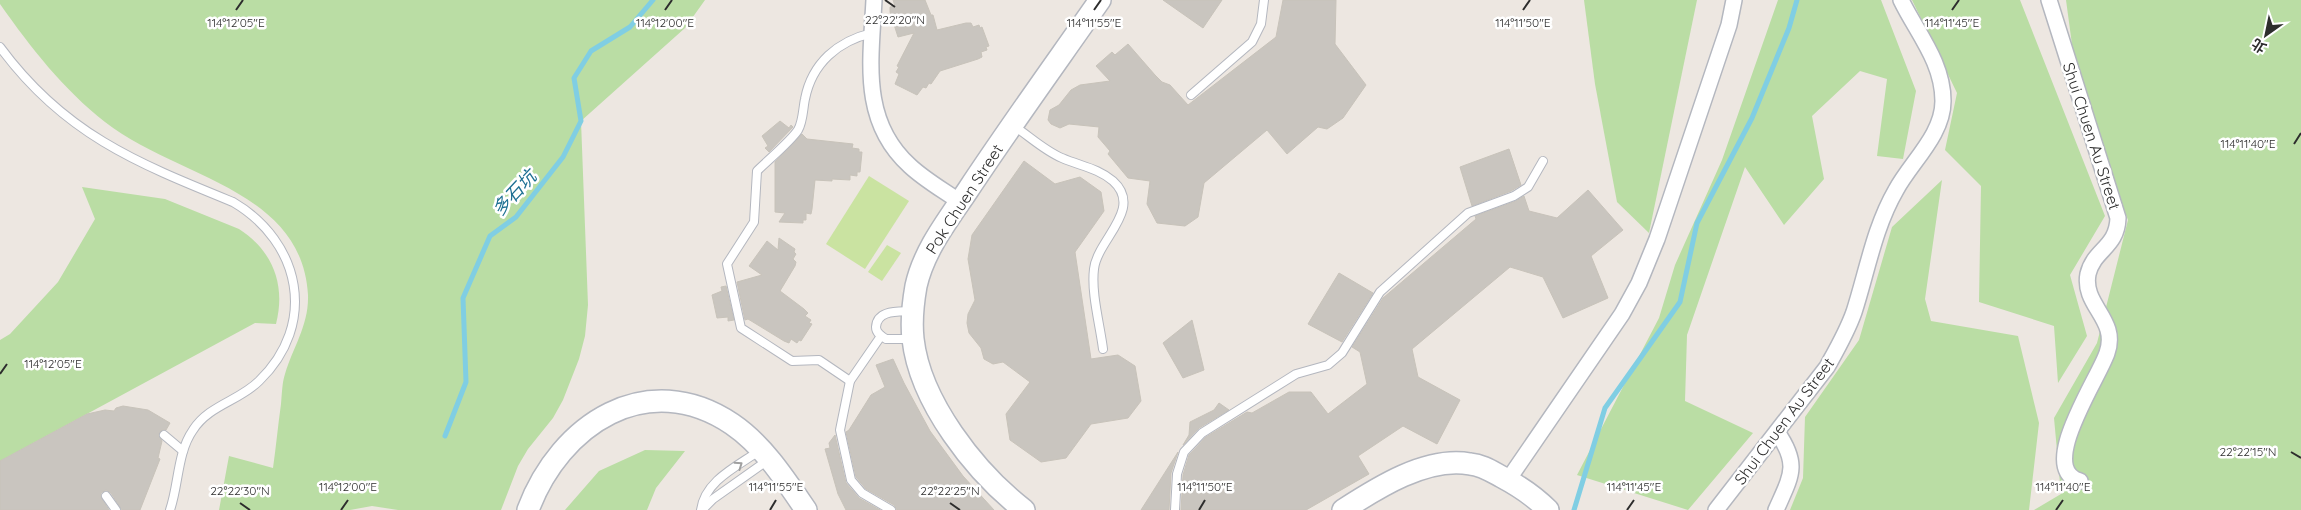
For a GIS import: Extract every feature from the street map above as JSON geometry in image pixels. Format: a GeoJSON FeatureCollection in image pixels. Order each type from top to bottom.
{"type":"FeatureCollection","features":[{"type":"Feature","properties":{"kind":"street"},"geometry":{"type":"LineString","coordinates":[[874,0],[870,82],[874,105],[882,127],[894,147],[909,165],[960,202]]}},
{"type":"Feature","properties":{"kind":"street","name":"Pok Chuen Street"},"geometry":{"type":"LineString","coordinates":[[1024,510],[996,485],[957,438],[927,384],[913,339],[913,311],[917,284],[930,249],[960,202],[1100,0]]}},
{"type":"Feature","properties":{"kind":"street"},"geometry":{"type":"LineString","coordinates":[[1508,480],[1622,314],[1639,283],[1657,239],[1726,34],[1734,0]]}},
{"type":"Feature","properties":{"kind":"street","name":"Shui Chuen Au Street"},"geometry":{"type":"LineString","coordinates":[[1716,510],[1823,373],[1841,342],[1854,312],[1881,219],[1896,190],[1932,136],[1941,116],[1942,91],[1938,70],[1901,0]]}},
{"type":"Feature","properties":{"kind":"street","name":"Shui Chuen Au Street"},"geometry":{"type":"LineString","coordinates":[[2048,0],[2118,218],[2113,239],[2094,260],[2088,275],[2089,292],[2105,321],[2110,336],[2105,358],[2071,430],[2065,450],[2067,472],[2074,480],[2080,481]]}},
{"type":"Feature","properties":{"kind":"street"},"geometry":{"type":"LineString","coordinates":[[530,503],[554,462],[583,430],[614,411],[644,402],[679,401],[706,409],[733,425],[765,454],[806,510]]}},
{"type":"Feature","properties":{"kind":"street"},"geometry":{"type":"LineString","coordinates":[[1776,510],[1790,476],[1792,464],[1788,450],[1777,432]]}},
{"type":"Feature","properties":{"kind":"street"},"geometry":{"type":"LineString","coordinates":[[1342,510],[1369,493],[1399,478],[1459,462],[1482,466],[1508,480],[1541,503]]}},
{"type":"Feature","properties":{"kind":"lane"},"geometry":{"type":"LineString","coordinates":[[1191,94],[1252,42],[1261,24],[1264,0]]}},
{"type":"Feature","properties":{"kind":"lane"},"geometry":{"type":"LineString","coordinates":[[850,381],[819,360],[792,361],[741,328],[727,264],[754,222],[756,171],[798,129],[805,96],[818,67],[829,54],[842,44],[872,32]]}},
{"type":"Feature","properties":{"kind":"lane"},"geometry":{"type":"LineString","coordinates":[[0,47],[38,91],[65,115],[98,140],[139,163],[233,202],[247,211],[272,233],[288,262],[292,278],[294,311],[292,328],[279,358],[258,383],[244,393],[218,406],[199,422],[182,451],[177,485],[170,510]]}},
{"type":"Feature","properties":{"kind":"lane"},"geometry":{"type":"LineString","coordinates":[[1012,125],[1060,158],[1097,170],[1114,182],[1123,196],[1122,214],[1099,251],[1094,268],[1103,349]]}},
{"type":"Feature","properties":{"kind":"lane"},"geometry":{"type":"LineString","coordinates":[[1175,510],[1177,474],[1184,452],[1202,433],[1296,374],[1328,365],[1342,353],[1380,292],[1468,213],[1514,196],[1528,187],[1543,161]]}},
{"type":"Feature","properties":{"kind":"lane"},"geometry":{"type":"LineString","coordinates":[[913,311],[886,313],[881,316],[876,326],[881,336],[891,340],[913,339]]}},
{"type":"Feature","properties":{"kind":"lane"},"geometry":{"type":"LineString","coordinates":[[881,336],[850,381],[840,430],[851,480],[862,493],[891,510]]}},
{"type":"Feature","properties":{"kind":"lane"},"geometry":{"type":"LineString","coordinates":[[164,435],[182,451]]}},
{"type":"Feature","properties":{"kind":"lane"},"geometry":{"type":"LineString","coordinates":[[702,510],[765,454]]}},
{"type":"Feature","properties":{"kind":"lane"},"geometry":{"type":"LineString","coordinates":[[702,510],[705,496],[714,483],[765,454]]}},
{"type":"Feature","properties":{"kind":"lane"},"geometry":{"type":"LineString","coordinates":[[106,496],[116,510]]}},
{"type":"Feature","properties":{"kind":"green space"},"geometry":{"type":"Polygon","coordinates":[[[0,0],[705,0],[685,28],[581,121],[588,305],[585,336],[579,359],[563,400],[553,418],[528,449],[518,466],[501,510],[398,510],[372,506],[350,510],[219,510],[229,456],[273,468],[284,377],[303,326],[308,306],[308,295],[300,259],[283,231],[259,208],[230,189],[133,141],[105,122],[61,82],[0,4],[0,0]]]}},
{"type":"Feature","properties":{"kind":"green space"},"geometry":{"type":"Polygon","coordinates":[[[1584,0],[1697,0],[1649,233],[1617,202],[1595,84],[1584,0]]]}},
{"type":"Feature","properties":{"kind":"green space"},"geometry":{"type":"Polygon","coordinates":[[[1778,0],[1881,0],[1916,91],[1903,159],[1877,156],[1887,79],[1860,71],[1812,116],[1824,179],[1784,225],[1745,167],[1687,335],[1685,401],[1753,433],[1688,510],[1577,475],[1659,318],[1675,265],[1722,160],[1778,0]]]}},
{"type":"Feature","properties":{"kind":"green space"},"geometry":{"type":"Polygon","coordinates":[[[1912,0],[2020,0],[2105,216],[2070,275],[2087,336],[2058,383],[2054,326],[1979,302],[1981,186],[1945,150],[1957,93],[1912,0]]]}},
{"type":"Feature","properties":{"kind":"green space"},"geometry":{"type":"Polygon","coordinates":[[[2066,0],[2301,0],[2301,510],[2034,510],[2061,494],[2054,418],[2097,343],[2128,220],[2078,89],[2066,0]]]}},
{"type":"Feature","properties":{"kind":"green space"},"geometry":{"type":"Polygon","coordinates":[[[869,176],[909,201],[865,269],[826,244],[869,176]]]}},
{"type":"Feature","properties":{"kind":"green space"},"geometry":{"type":"Polygon","coordinates":[[[1942,180],[1925,299],[1931,321],[2018,336],[2039,423],[2029,510],[1790,510],[1803,478],[1805,417],[1859,340],[1892,227],[1942,180]]]}},
{"type":"Feature","properties":{"kind":"green space"},"geometry":{"type":"Polygon","coordinates":[[[82,187],[165,199],[239,229],[261,248],[274,270],[279,296],[276,324],[255,323],[0,461],[0,340],[10,334],[58,282],[95,219],[82,187]]]}},
{"type":"Feature","properties":{"kind":"green space"},"geometry":{"type":"Polygon","coordinates":[[[887,245],[901,253],[882,281],[868,272],[887,245]]]}},
{"type":"Feature","properties":{"kind":"green space"},"geometry":{"type":"Polygon","coordinates":[[[645,450],[685,451],[656,488],[647,510],[565,510],[599,471],[645,450]]]}},
{"type":"Feature","properties":{"kind":"building"},"geometry":{"type":"Polygon","coordinates":[[[893,0],[925,0],[931,15],[933,15],[937,30],[966,23],[971,23],[973,27],[979,25],[980,28],[982,27],[989,46],[986,47],[987,50],[981,52],[982,57],[978,59],[940,71],[931,84],[929,83],[926,88],[923,87],[917,95],[895,84],[899,74],[896,72],[899,67],[897,66],[914,33],[898,37],[890,12],[890,7],[895,6],[893,0]]]}},
{"type":"Feature","properties":{"kind":"building"},"geometry":{"type":"Polygon","coordinates":[[[1163,0],[1222,0],[1203,28],[1163,0]]]}},
{"type":"Feature","properties":{"kind":"building"},"geometry":{"type":"Polygon","coordinates":[[[1283,0],[1336,0],[1335,44],[1366,85],[1343,118],[1327,129],[1318,127],[1287,154],[1267,130],[1204,183],[1198,217],[1185,226],[1157,223],[1147,204],[1150,181],[1128,178],[1108,154],[1110,151],[1098,137],[1099,127],[1069,124],[1060,128],[1051,124],[1048,120],[1050,110],[1059,105],[1071,90],[1080,85],[1110,81],[1096,66],[1112,52],[1115,55],[1128,44],[1155,75],[1162,82],[1170,85],[1188,105],[1276,37],[1283,0]]]}},
{"type":"Feature","properties":{"kind":"building"},"geometry":{"type":"Polygon","coordinates":[[[780,121],[789,128],[791,125],[793,127],[769,152],[765,148],[768,146],[762,136],[780,121]]]}},
{"type":"Feature","properties":{"kind":"building"},"geometry":{"type":"Polygon","coordinates":[[[802,134],[807,139],[853,144],[852,148],[859,149],[859,152],[862,152],[860,172],[857,172],[857,176],[850,175],[850,180],[815,180],[811,214],[806,213],[806,220],[803,220],[803,223],[779,222],[785,213],[775,212],[775,162],[802,134]]]}},
{"type":"Feature","properties":{"kind":"building"},"geometry":{"type":"Polygon","coordinates":[[[1509,149],[1521,185],[1511,191],[1472,206],[1460,167],[1509,149]]]}},
{"type":"Feature","properties":{"kind":"building"},"geometry":{"type":"Polygon","coordinates":[[[1024,161],[1055,184],[1080,177],[1101,192],[1104,211],[1075,252],[1091,359],[1118,355],[1135,366],[1141,401],[1128,418],[1091,424],[1066,458],[1041,462],[1010,440],[1006,414],[1030,382],[1003,362],[993,364],[984,359],[981,348],[969,333],[967,323],[968,314],[975,300],[968,259],[972,235],[1024,161]]]}},
{"type":"Feature","properties":{"kind":"building"},"geometry":{"type":"Polygon","coordinates":[[[1588,190],[1623,230],[1591,256],[1608,298],[1563,318],[1543,277],[1510,267],[1412,349],[1418,377],[1460,400],[1437,444],[1403,426],[1358,456],[1369,474],[1306,510],[1181,510],[1183,475],[1189,455],[1206,437],[1247,412],[1252,413],[1289,392],[1311,392],[1328,414],[1367,384],[1360,352],[1352,347],[1383,298],[1476,219],[1475,216],[1516,201],[1524,196],[1529,211],[1557,218],[1588,190]]]}},
{"type":"Feature","properties":{"kind":"building"},"geometry":{"type":"Polygon","coordinates":[[[779,238],[795,249],[794,252],[796,254],[793,259],[796,262],[795,266],[780,291],[808,313],[805,316],[811,320],[809,323],[812,324],[801,341],[799,340],[797,343],[791,339],[789,343],[784,341],[748,319],[745,320],[737,282],[762,275],[749,266],[767,241],[778,250],[779,238]]]}},
{"type":"Feature","properties":{"kind":"building"},"geometry":{"type":"Polygon","coordinates":[[[1339,273],[1373,293],[1342,342],[1308,324],[1339,273]]]}},
{"type":"Feature","properties":{"kind":"building"},"geometry":{"type":"Polygon","coordinates":[[[726,286],[734,320],[728,321],[728,317],[717,318],[712,295],[722,291],[721,287],[726,286]]]}},
{"type":"Feature","properties":{"kind":"building"},"geometry":{"type":"Polygon","coordinates":[[[1192,320],[1204,370],[1183,378],[1163,343],[1192,320]]]}},
{"type":"Feature","properties":{"kind":"building"},"geometry":{"type":"Polygon","coordinates":[[[893,359],[930,431],[963,476],[994,510],[897,510],[894,505],[866,489],[856,477],[846,432],[871,395],[885,387],[876,365],[893,359]]]}},
{"type":"Feature","properties":{"kind":"building"},"geometry":{"type":"Polygon","coordinates":[[[1219,403],[1229,410],[1199,428],[1183,445],[1189,435],[1190,422],[1214,410],[1219,403]]]}},
{"type":"Feature","properties":{"kind":"building"},"geometry":{"type":"Polygon","coordinates":[[[123,406],[148,410],[170,423],[166,430],[162,430],[159,434],[162,441],[158,458],[160,459],[140,510],[122,510],[111,493],[106,490],[101,493],[101,497],[109,510],[0,510],[0,461],[87,414],[105,410],[114,411],[116,408],[123,406]]]}},
{"type":"Feature","properties":{"kind":"building"},"geometry":{"type":"Polygon","coordinates":[[[835,435],[846,483],[859,498],[880,510],[846,510],[838,494],[825,449],[830,448],[829,443],[835,435]]]}},
{"type":"Feature","properties":{"kind":"building"},"geometry":{"type":"Polygon","coordinates":[[[1178,452],[1171,473],[1169,510],[1141,510],[1178,452]]]}},
{"type":"Feature","properties":{"kind":"waterway","name":"多石坑"},"geometry":{"type":"LineString","coordinates":[[445,436],[466,382],[463,298],[490,236],[516,217],[563,157],[581,121],[574,78],[591,51],[630,27],[653,0]]}},
{"type":"Feature","properties":{"kind":"waterway"},"geometry":{"type":"LineString","coordinates":[[1574,510],[1605,408],[1680,302],[1697,223],[1752,118],[1789,28],[1797,0]]}}]}
